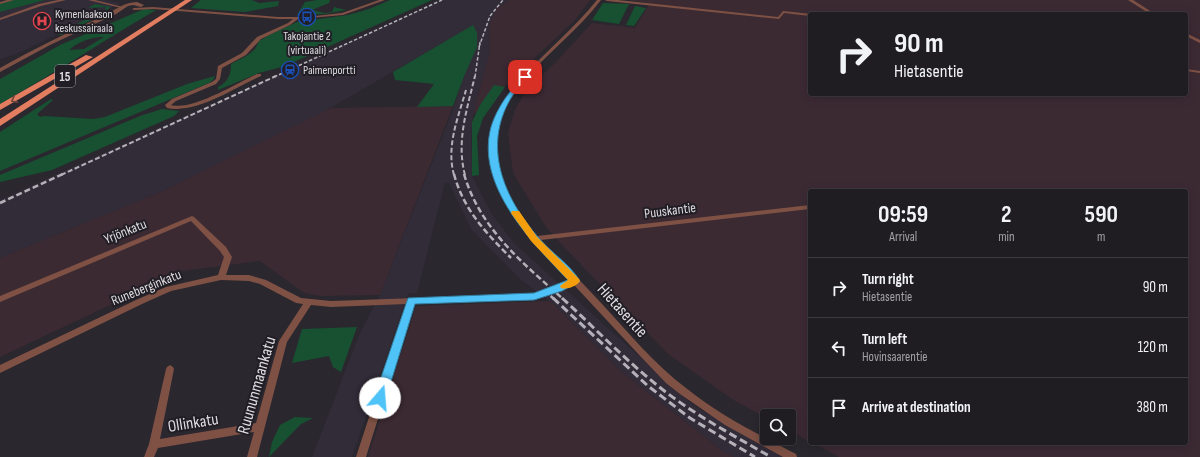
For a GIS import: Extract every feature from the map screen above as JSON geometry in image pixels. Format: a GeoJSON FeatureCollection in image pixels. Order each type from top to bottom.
{"type":"FeatureCollection","features":[{"type":"Feature","properties":{"kind":"highway","name":"15"},"geometry":{"type":"LineString","coordinates":[[0,118],[183,0]]}},
{"type":"Feature","properties":{"kind":"highway","name":"15"},"geometry":{"type":"LineString","coordinates":[[0,125],[189,0]]}},
{"type":"Feature","properties":{"kind":"highway"},"geometry":{"type":"LineString","coordinates":[[0,107],[129,34]]}},
{"type":"Feature","properties":{"kind":"street"},"geometry":{"type":"LineString","coordinates":[[0,3],[12,0]]}},
{"type":"Feature","properties":{"kind":"street"},"geometry":{"type":"LineString","coordinates":[[0,19],[40,5],[64,0]]}},
{"type":"Feature","properties":{"kind":"street"},"geometry":{"type":"LineString","coordinates":[[90,0],[121,8],[143,3],[153,8]]}},
{"type":"Feature","properties":{"kind":"street"},"geometry":{"type":"LineString","coordinates":[[100,0],[160,9],[296,19],[343,14],[383,0]]}},
{"type":"Feature","properties":{"kind":"street","name":"Hietasentie"},"geometry":{"type":"LineString","coordinates":[[599,0],[586,18],[516,87],[501,109],[495,127],[493,148],[496,175],[504,194],[534,239],[600,305],[642,353],[670,380],[700,404],[792,457]]}},
{"type":"Feature","properties":{"kind":"street"},"geometry":{"type":"LineString","coordinates":[[607,0],[779,18],[783,12],[808,15]]}},
{"type":"Feature","properties":{"kind":"street"},"geometry":{"type":"LineString","coordinates":[[1130,0],[1150,12]]}},
{"type":"Feature","properties":{"kind":"street"},"geometry":{"type":"LineString","coordinates":[[358,5],[366,7]]}},
{"type":"Feature","properties":{"kind":"street"},"geometry":{"type":"LineString","coordinates":[[0,74],[132,6]]}},
{"type":"Feature","properties":{"kind":"street"},"geometry":{"type":"LineString","coordinates":[[0,70],[48,44],[114,13],[121,8]]}},
{"type":"Feature","properties":{"kind":"street"},"geometry":{"type":"LineString","coordinates":[[259,75],[189,107],[176,109],[168,105],[174,100],[214,83],[218,79],[220,68],[223,65],[244,54],[259,38],[289,24],[296,19]]}},
{"type":"Feature","properties":{"kind":"street"},"geometry":{"type":"LineString","coordinates":[[1188,35],[1200,42]]}},
{"type":"Feature","properties":{"kind":"street"},"geometry":{"type":"LineString","coordinates":[[1188,70],[1200,72]]}},
{"type":"Feature","properties":{"kind":"street","name":"Puuskantie"},"geometry":{"type":"LineString","coordinates":[[534,239],[808,207]]}},
{"type":"Feature","properties":{"kind":"street","name":"Yrjönkatu"},"geometry":{"type":"LineString","coordinates":[[0,299],[192,218],[223,249],[228,257],[222,277]]}},
{"type":"Feature","properties":{"kind":"street","name":"Runeberginkatu"},"geometry":{"type":"LineString","coordinates":[[0,369],[140,302],[182,286],[222,277],[249,278],[263,282],[288,296],[308,303],[331,304],[411,301]]}},
{"type":"Feature","properties":{"kind":"street"},"geometry":{"type":"LineString","coordinates":[[361,457],[411,301],[534,296],[559,289],[575,281]]}},
{"type":"Feature","properties":{"kind":"street","name":"Ruununmaankatu"},"geometry":{"type":"LineString","coordinates":[[252,457],[283,342],[308,303]]}},
{"type":"Feature","properties":{"kind":"street"},"geometry":{"type":"LineString","coordinates":[[149,457],[154,444],[170,369]]}},
{"type":"Feature","properties":{"kind":"street","name":"Ollinkatu"},"geometry":{"type":"LineString","coordinates":[[154,444],[260,427]]}},
{"type":"Feature","properties":{"kind":"shaded area","name":"Kymenlaakson keskussairaala"},"geometry":{"type":"Polygon","coordinates":[[[45,0],[105,0],[121,3],[21,52],[0,59],[0,12],[45,0]]]}},
{"type":"Feature","properties":{"kind":"shaded area"},"geometry":{"type":"Polygon","coordinates":[[[440,0],[509,0],[497,9],[489,32],[490,51],[473,114],[471,135],[472,176],[491,213],[514,243],[693,405],[782,457],[734,457],[720,449],[623,373],[550,301],[521,280],[471,229],[449,183],[445,182],[417,293],[408,294],[352,457],[312,457],[360,333],[380,295],[452,112],[465,74],[473,25],[313,118],[163,191],[0,258],[0,200],[440,0]]]}},
{"type":"Feature","properties":{"kind":"shaded area"},"geometry":{"type":"Polygon","coordinates":[[[509,0],[590,0],[575,20],[507,84],[491,104],[473,114],[490,51],[489,32],[491,20],[497,9],[509,0]]]}},
{"type":"Feature","properties":{"kind":"shaded area"},"geometry":{"type":"Polygon","coordinates":[[[626,0],[1200,0],[1200,457],[839,457],[817,445],[1188,445],[1188,189],[808,189],[808,441],[796,434],[796,409],[760,409],[760,414],[735,401],[668,354],[546,227],[513,173],[508,133],[515,110],[526,90],[555,63],[592,23],[635,28],[650,3],[626,0]]]}},
{"type":"Feature","properties":{"kind":"shaded area"},"geometry":{"type":"Polygon","coordinates":[[[453,106],[380,295],[320,296],[304,293],[260,261],[182,271],[0,357],[0,258],[163,191],[331,108],[453,106]]]}},
{"type":"Feature","properties":{"kind":"shaded area"},"geometry":{"type":"Polygon","coordinates":[[[550,301],[623,373],[720,449],[734,457],[368,457],[416,306],[550,301]]]}},
{"type":"Feature","properties":{"kind":"green space"},"geometry":{"type":"Polygon","coordinates":[[[14,0],[45,0],[0,12],[0,3],[14,0]]]}},
{"type":"Feature","properties":{"kind":"green space"},"geometry":{"type":"Polygon","coordinates":[[[201,0],[252,0],[259,3],[279,1],[278,6],[245,12],[191,8],[201,0]]]}},
{"type":"Feature","properties":{"kind":"green space"},"geometry":{"type":"Polygon","coordinates":[[[330,0],[329,3],[312,10],[325,13],[332,12],[334,7],[346,10],[325,14],[297,15],[305,2],[330,0]]]}},
{"type":"Feature","properties":{"kind":"green space"},"geometry":{"type":"Polygon","coordinates":[[[390,0],[432,0],[285,66],[259,73],[218,90],[218,87],[228,78],[231,64],[248,55],[255,49],[259,41],[269,35],[297,22],[348,15],[369,9],[390,0]]]}},
{"type":"Feature","properties":{"kind":"green space"},"geometry":{"type":"Polygon","coordinates":[[[603,3],[629,4],[619,24],[592,20],[603,3]]]}},
{"type":"Feature","properties":{"kind":"green space"},"geometry":{"type":"Polygon","coordinates":[[[95,4],[111,7],[108,9],[108,12],[61,35],[57,34],[107,9],[105,9],[106,7],[88,8],[95,4]]]}},
{"type":"Feature","properties":{"kind":"green space"},"geometry":{"type":"Polygon","coordinates":[[[635,6],[646,8],[634,26],[626,25],[635,6]]]}},
{"type":"Feature","properties":{"kind":"green space"},"geometry":{"type":"Polygon","coordinates":[[[144,9],[156,10],[0,104],[0,79],[60,45],[144,9]],[[95,37],[86,40],[76,44],[69,50],[84,49],[104,37],[95,37]]]}},
{"type":"Feature","properties":{"kind":"green space"},"geometry":{"type":"Polygon","coordinates":[[[473,25],[477,33],[477,47],[453,106],[417,107],[434,84],[395,80],[393,72],[473,25]]]}},
{"type":"Feature","properties":{"kind":"green space"},"geometry":{"type":"Polygon","coordinates":[[[215,76],[209,83],[0,171],[0,132],[51,99],[53,100],[37,114],[40,117],[93,119],[105,117],[187,84],[215,76]]]}},
{"type":"Feature","properties":{"kind":"green space"},"geometry":{"type":"Polygon","coordinates":[[[494,85],[505,87],[483,118],[477,136],[479,175],[472,176],[472,122],[480,105],[494,85]]]}},
{"type":"Feature","properties":{"kind":"green space"},"geometry":{"type":"Polygon","coordinates":[[[162,109],[179,111],[174,116],[52,170],[0,182],[0,175],[140,116],[162,109]]]}},
{"type":"Feature","properties":{"kind":"green space"},"geometry":{"type":"Polygon","coordinates":[[[357,327],[341,372],[333,367],[329,356],[292,363],[302,329],[357,327]]]}},
{"type":"Feature","properties":{"kind":"green space"},"geometry":{"type":"Polygon","coordinates":[[[295,417],[313,418],[301,424],[269,457],[272,442],[280,425],[295,417]]]}},
{"type":"Feature","properties":{"kind":"railway"},"geometry":{"type":"LineString","coordinates":[[274,77],[442,0]]}},
{"type":"Feature","properties":{"kind":"railway"},"geometry":{"type":"LineString","coordinates":[[479,46],[490,16],[503,0]]}},
{"type":"Feature","properties":{"kind":"railway"},"geometry":{"type":"LineString","coordinates":[[475,77],[479,46]]}},
{"type":"Feature","properties":{"kind":"railway"},"geometry":{"type":"LineString","coordinates":[[61,175],[276,76]]}},
{"type":"Feature","properties":{"kind":"railway"},"geometry":{"type":"LineString","coordinates":[[465,175],[462,138],[466,113],[475,76]]}},
{"type":"Feature","properties":{"kind":"railway"},"geometry":{"type":"LineString","coordinates":[[454,175],[451,153],[452,143],[466,90]]}},
{"type":"Feature","properties":{"kind":"railway"},"geometry":{"type":"LineString","coordinates":[[0,203],[63,174]]}},
{"type":"Feature","properties":{"kind":"railway"},"geometry":{"type":"LineString","coordinates":[[454,174],[463,198],[476,220],[511,258]]}},
{"type":"Feature","properties":{"kind":"railway"},"geometry":{"type":"LineString","coordinates":[[464,174],[471,194],[481,212],[504,244],[563,299]]}},
{"type":"Feature","properties":{"kind":"railway"},"geometry":{"type":"LineString","coordinates":[[544,290],[554,299]]}},
{"type":"Feature","properties":{"kind":"railway"},"geometry":{"type":"LineString","coordinates":[[553,298],[648,386],[690,418],[755,457]]}},
{"type":"Feature","properties":{"kind":"railway"},"geometry":{"type":"LineString","coordinates":[[562,298],[626,359],[667,393],[705,419],[771,457]]}},
{"type":"Feature","properties":{"kind":"slow traffic"},"geometry":{"type":"LineString","coordinates":[[515,213],[534,239],[575,281],[565,286]]}},
{"type":"Feature","properties":{"kind":"place","name":"Takojantie 2 (virtuaali)"},"geometry":{"type":"Point","coordinates":[307,17]}},
{"type":"Feature","properties":{"kind":"place","name":"Kymenlaakson keskussairaala"},"geometry":{"type":"Point","coordinates":[42,21]}},
{"type":"Feature","properties":{"kind":"place","name":"Paimenportti"},"geometry":{"type":"Point","coordinates":[290,70]}},
{"type":"Feature","properties":{"kind":"route"},"geometry":{"type":"LineString","coordinates":[[380,398],[411,301],[534,296],[559,289],[575,281],[534,239],[504,194],[496,175],[493,157],[493,138],[495,127],[501,109],[525,77]]}}]}
